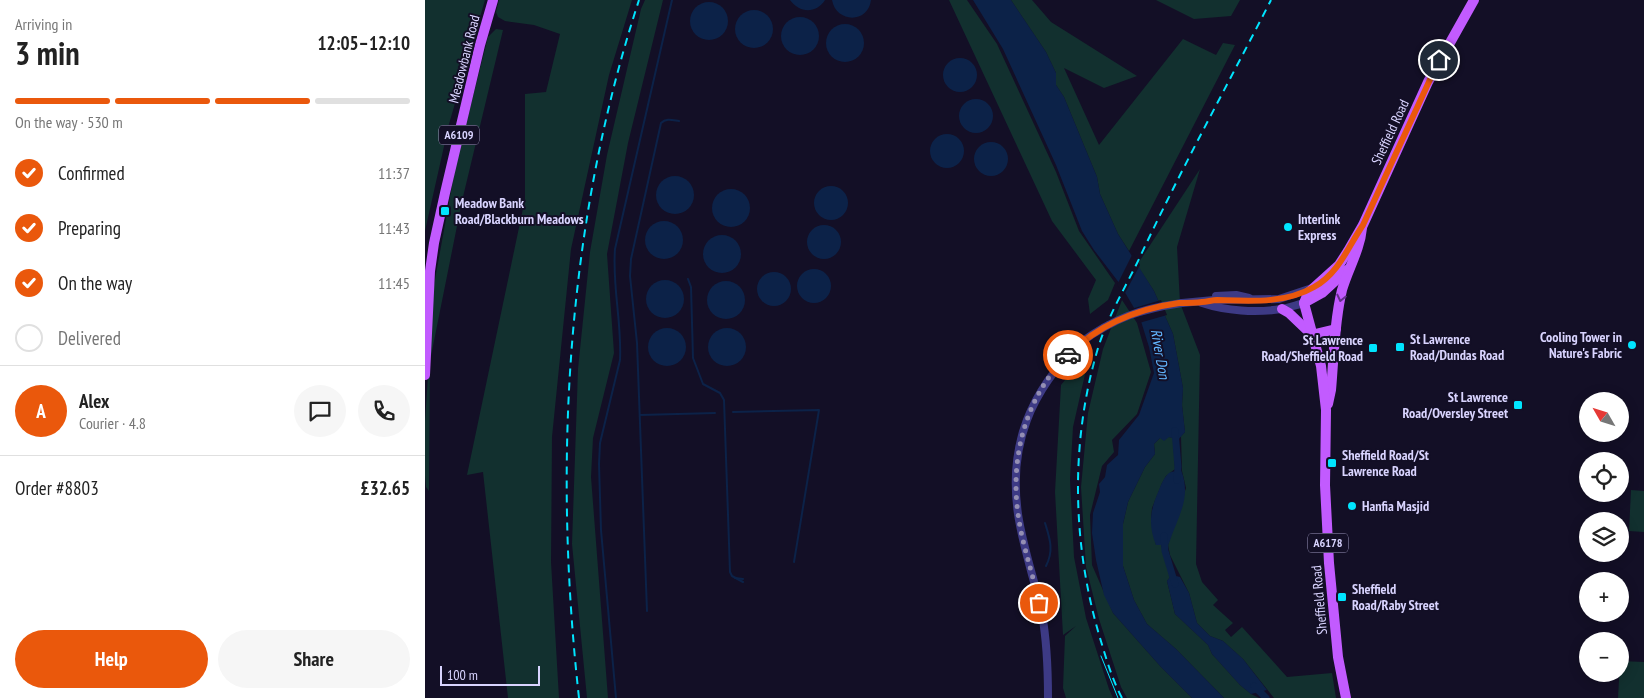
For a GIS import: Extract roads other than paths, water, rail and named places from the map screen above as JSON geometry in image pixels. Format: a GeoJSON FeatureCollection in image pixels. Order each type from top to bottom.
{"type":"FeatureCollection","features":[{"type":"Feature","properties":{"kind":"main road","name":"Meadowbank Road"},"geometry":{"type":"LineString","coordinates":[[431,272],[434,243],[445,193],[478,54],[493,0]]}},
{"type":"Feature","properties":{"kind":"main road","name":"Sheffield Road"},"geometry":{"type":"LineString","coordinates":[[1326,410],[1331,390],[1336,329],[1347,263],[1427,82],[1474,0]]}},
{"type":"Feature","properties":{"kind":"main road","name":"Sheffield Road"},"geometry":{"type":"LineString","coordinates":[[1346,698],[1338,657],[1329,563],[1325,485],[1326,410],[1322,372],[1304,303],[1308,293],[1314,287],[1347,263],[1361,241],[1363,225]]}},
{"type":"Feature","properties":{"kind":"main road"},"geometry":{"type":"LineString","coordinates":[[1304,303],[1322,293],[1347,263]]}},
{"type":"Feature","properties":{"kind":"main road","name":"A6109"},"geometry":{"type":"LineString","coordinates":[[425,286],[431,272]]}},
{"type":"Feature","properties":{"kind":"main road","name":"A6109"},"geometry":{"type":"LineString","coordinates":[[425,375],[431,272]]}},
{"type":"Feature","properties":{"kind":"main road"},"geometry":{"type":"LineString","coordinates":[[1282,309],[1289,313],[1311,335],[1336,329]]}},
{"type":"Feature","properties":{"kind":"street"},"geometry":{"type":"LineString","coordinates":[[1048,698],[1048,658],[1042,617],[1018,515],[1016,483],[1018,452],[1024,425],[1035,400],[1052,373],[1080,342],[1113,321],[1131,314],[1147,309],[1182,303],[1290,297],[1314,287]]}},
{"type":"Feature","properties":{"kind":"street"},"geometry":{"type":"LineString","coordinates":[[1200,303],[1214,307],[1240,309],[1282,309],[1304,303]]}},
{"type":"Feature","properties":{"kind":"water"},"geometry":{"type":"Polygon","coordinates":[[[790,0],[825,0],[817,8],[807,10],[798,7],[790,0]]]}},
{"type":"Feature","properties":{"kind":"water"},"geometry":{"type":"Polygon","coordinates":[[[832,0],[871,0],[869,8],[864,13],[852,18],[839,13],[832,0]]]}},
{"type":"Feature","properties":{"kind":"water","name":"River Don"},"geometry":{"type":"Polygon","coordinates":[[[973,0],[1011,0],[1046,52],[1056,73],[1056,85],[1064,97],[1097,177],[1100,194],[1118,234],[1154,291],[1173,334],[1183,388],[1182,405],[1185,432],[1178,440],[1169,437],[1164,441],[1160,438],[1154,444],[1155,454],[1145,467],[1128,502],[1123,524],[1123,566],[1134,600],[1147,624],[1176,649],[1224,698],[1192,698],[1161,667],[1113,613],[1104,595],[1092,533],[1093,513],[1100,492],[1099,484],[1105,477],[1107,465],[1118,455],[1119,440],[1139,415],[1154,373],[1149,347],[1140,318],[1120,284],[1082,231],[1056,165],[1003,49],[973,0]]]}},
{"type":"Feature","properties":{"kind":"water"},"geometry":{"type":"Polygon","coordinates":[[[709,2],[723,7],[728,21],[723,35],[709,40],[695,35],[690,21],[695,7],[709,2]]]}},
{"type":"Feature","properties":{"kind":"water"},"geometry":{"type":"Polygon","coordinates":[[[754,10],[768,15],[773,29],[768,43],[754,48],[740,43],[735,29],[740,15],[754,10]]]}},
{"type":"Feature","properties":{"kind":"water"},"geometry":{"type":"Polygon","coordinates":[[[800,17],[814,22],[819,36],[814,50],[800,55],[786,50],[781,36],[786,22],[800,17]]]}},
{"type":"Feature","properties":{"kind":"water"},"geometry":{"type":"Polygon","coordinates":[[[845,24],[859,29],[864,43],[859,57],[845,62],[831,57],[826,43],[831,29],[845,24]]]}},
{"type":"Feature","properties":{"kind":"water"},"geometry":{"type":"Polygon","coordinates":[[[960,58],[972,63],[977,75],[972,87],[960,92],[948,87],[943,75],[948,63],[960,58]]]}},
{"type":"Feature","properties":{"kind":"water"},"geometry":{"type":"Polygon","coordinates":[[[976,99],[988,104],[993,116],[988,128],[976,133],[964,128],[959,116],[964,104],[976,99]]]}},
{"type":"Feature","properties":{"kind":"water"},"geometry":{"type":"Polygon","coordinates":[[[947,134],[959,139],[964,151],[959,163],[947,168],[935,163],[930,151],[935,139],[947,134]]]}},
{"type":"Feature","properties":{"kind":"water"},"geometry":{"type":"Polygon","coordinates":[[[991,142],[1003,147],[1008,159],[1003,171],[991,176],[979,171],[974,159],[979,147],[991,142]]]}},
{"type":"Feature","properties":{"kind":"water"},"geometry":{"type":"Polygon","coordinates":[[[675,176],[689,181],[694,195],[689,209],[675,214],[661,209],[656,195],[661,181],[675,176]]]}},
{"type":"Feature","properties":{"kind":"water"},"geometry":{"type":"Polygon","coordinates":[[[831,186],[843,191],[848,203],[843,215],[831,220],[819,215],[814,203],[819,191],[831,186]]]}},
{"type":"Feature","properties":{"kind":"water"},"geometry":{"type":"Polygon","coordinates":[[[731,189],[745,194],[750,208],[745,222],[731,227],[717,222],[712,208],[717,194],[731,189]]]}},
{"type":"Feature","properties":{"kind":"water"},"geometry":{"type":"Polygon","coordinates":[[[664,221],[678,226],[683,240],[678,254],[664,259],[650,254],[645,240],[650,226],[664,221]]]}},
{"type":"Feature","properties":{"kind":"water"},"geometry":{"type":"Polygon","coordinates":[[[824,225],[836,230],[841,242],[836,254],[824,259],[812,254],[807,242],[812,230],[824,225]]]}},
{"type":"Feature","properties":{"kind":"water"},"geometry":{"type":"Polygon","coordinates":[[[722,235],[736,240],[741,254],[736,268],[722,273],[708,268],[703,254],[708,240],[722,235]]]}},
{"type":"Feature","properties":{"kind":"water"},"geometry":{"type":"Polygon","coordinates":[[[814,269],[826,274],[831,286],[826,298],[814,303],[802,298],[797,286],[802,274],[814,269]]]}},
{"type":"Feature","properties":{"kind":"water"},"geometry":{"type":"Polygon","coordinates":[[[774,272],[786,277],[791,289],[786,301],[774,306],[762,301],[757,289],[762,277],[774,272]]]}},
{"type":"Feature","properties":{"kind":"water"},"geometry":{"type":"Polygon","coordinates":[[[665,280],[679,285],[684,299],[679,313],[665,318],[651,313],[646,299],[651,285],[665,280]]]}},
{"type":"Feature","properties":{"kind":"water"},"geometry":{"type":"Polygon","coordinates":[[[726,281],[740,286],[745,300],[740,314],[726,319],[712,314],[707,300],[712,286],[726,281]]]}},
{"type":"Feature","properties":{"kind":"water"},"geometry":{"type":"Polygon","coordinates":[[[667,328],[681,333],[686,347],[681,361],[667,366],[653,361],[648,347],[653,333],[667,328]]]}},
{"type":"Feature","properties":{"kind":"water"},"geometry":{"type":"Polygon","coordinates":[[[727,328],[741,333],[746,347],[741,361],[727,366],[713,361],[708,347],[713,333],[727,328]]]}},
{"type":"Feature","properties":{"kind":"water"},"geometry":{"type":"Polygon","coordinates":[[[1181,470],[1185,489],[1183,507],[1168,545],[1156,545],[1151,524],[1154,504],[1161,486],[1169,473],[1181,470]]]}},
{"type":"Feature","properties":{"kind":"water"},"geometry":{"type":"Polygon","coordinates":[[[1170,577],[1180,577],[1189,593],[1197,623],[1210,636],[1223,641],[1243,659],[1267,690],[1251,694],[1240,685],[1212,654],[1208,645],[1175,614],[1167,581],[1170,577]]]}},
{"type":"Feature","properties":{"kind":"waterway"},"geometry":{"type":"LineString","coordinates":[[616,698],[601,530],[599,464],[600,443],[620,360],[620,332],[614,263],[615,249],[672,0]]}},
{"type":"Feature","properties":{"kind":"waterway"},"geometry":{"type":"LineString","coordinates":[[647,611],[637,343],[630,276],[631,259],[661,123],[667,120],[679,121]]}},
{"type":"Feature","properties":{"kind":"waterway"},"geometry":{"type":"LineString","coordinates":[[688,279],[691,287],[693,358],[703,384],[720,393],[724,400],[730,572],[732,576],[743,582]]}},
{"type":"Feature","properties":{"kind":"waterway"},"geometry":{"type":"LineString","coordinates":[[733,412],[819,410],[794,562]]}},
{"type":"Feature","properties":{"kind":"waterway"},"geometry":{"type":"LineString","coordinates":[[640,415],[715,413]]}},
{"type":"Feature","properties":{"kind":"waterway"},"geometry":{"type":"LineString","coordinates":[[1175,431],[1178,467],[1177,480]]}},
{"type":"Feature","properties":{"kind":"waterway"},"geometry":{"type":"LineString","coordinates":[[1045,523],[1051,550],[1046,566]]}},
{"type":"Feature","properties":{"kind":"waterway"},"geometry":{"type":"LineString","coordinates":[[1164,536],[1165,551],[1175,584]]}},
{"type":"Feature","properties":{"kind":"waterway"},"geometry":{"type":"LineString","coordinates":[[735,578],[743,579]]}},
{"type":"Feature","properties":{"kind":"waterway"},"geometry":{"type":"LineString","coordinates":[[1254,686],[1266,698]]}},
{"type":"Feature","properties":{"kind":"tram line"},"geometry":{"type":"LineString","coordinates":[[1101,656],[1118,698]]}},
{"type":"Feature","properties":{"kind":"railway"},"geometry":{"type":"LineString","coordinates":[[579,698],[571,610],[567,522],[567,434],[572,346],[581,258],[595,171],[614,85],[639,0]]}},
{"type":"Feature","properties":{"kind":"railway"},"geometry":{"type":"LineString","coordinates":[[1122,698],[1100,638],[1084,566],[1080,530],[1079,456],[1089,384],[1098,348],[1112,313],[1187,161],[1271,0]]}},
{"type":"Feature","properties":{"kind":"place","name":"Meadow Bank Road/Blackburn Meadows"},"geometry":{"type":"Point","coordinates":[445,211]}},
{"type":"Feature","properties":{"kind":"place","name":"Interlink Express"},"geometry":{"type":"Point","coordinates":[1288,227]}},
{"type":"Feature","properties":{"kind":"place","name":"Cooling Tower in Nature's Fabric"},"geometry":{"type":"Point","coordinates":[1632,345]}},
{"type":"Feature","properties":{"kind":"place","name":"St Lawrence Road/Dundas Road"},"geometry":{"type":"Point","coordinates":[1400,347]}},
{"type":"Feature","properties":{"kind":"place","name":"St Lawrence Road/Sheffield Road"},"geometry":{"type":"Point","coordinates":[1373,348]}},
{"type":"Feature","properties":{"kind":"place","name":"St Lawrence Road/Oversley Street"},"geometry":{"type":"Point","coordinates":[1518,405]}},
{"type":"Feature","properties":{"kind":"place","name":"Sheffield Road/St Lawrence Road"},"geometry":{"type":"Point","coordinates":[1332,463]}},
{"type":"Feature","properties":{"kind":"place","name":"Hanfia Masjid"},"geometry":{"type":"Point","coordinates":[1352,506]}},
{"type":"Feature","properties":{"kind":"place","name":"Sheffield Road/Raby Street"},"geometry":{"type":"Point","coordinates":[1342,597]}}]}
